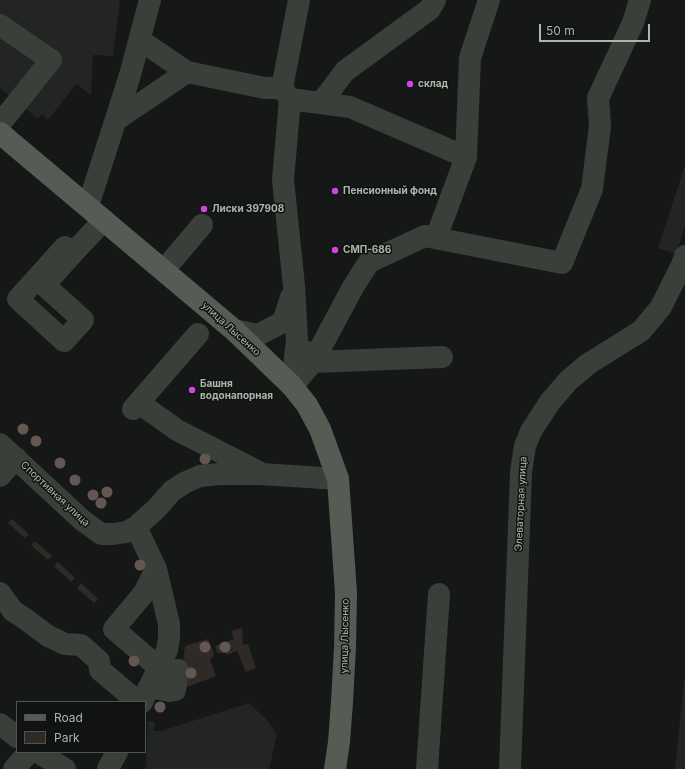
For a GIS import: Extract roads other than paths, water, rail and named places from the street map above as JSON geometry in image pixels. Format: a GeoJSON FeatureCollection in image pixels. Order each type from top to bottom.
{"type":"FeatureCollection","features":[{"type":"Feature","properties":{"kind":"main road","name":"улица Лысенко"},"geometry":{"type":"LineString","coordinates":[[0,133],[234,330],[292,386],[307,405],[320,429],[338,479],[346,593],[345,647],[340,736],[335,769]]}},
{"type":"Feature","properties":{"kind":"street"},"geometry":{"type":"LineString","coordinates":[[88,206],[130,75],[150,0]]}},
{"type":"Feature","properties":{"kind":"street"},"geometry":{"type":"LineString","coordinates":[[292,386],[296,339],[294,286],[283,180],[286,93],[299,0]]}},
{"type":"Feature","properties":{"kind":"street"},"geometry":{"type":"LineString","coordinates":[[321,103],[345,71],[430,9],[435,0]]}},
{"type":"Feature","properties":{"kind":"street"},"geometry":{"type":"LineString","coordinates":[[436,238],[466,157],[470,58],[489,0]]}},
{"type":"Feature","properties":{"kind":"street"},"geometry":{"type":"LineString","coordinates":[[292,386],[313,362],[353,286],[369,262],[425,236],[562,263],[592,189],[600,126],[598,98],[633,23],[640,0]]}},
{"type":"Feature","properties":{"kind":"street"},"geometry":{"type":"LineString","coordinates":[[0,25],[51,60],[0,124]]}},
{"type":"Feature","properties":{"kind":"street"},"geometry":{"type":"LineString","coordinates":[[140,40],[187,72],[265,88],[321,103],[350,107],[466,157]]}},
{"type":"Feature","properties":{"kind":"street"},"geometry":{"type":"LineString","coordinates":[[116,120],[187,72]]}},
{"type":"Feature","properties":{"kind":"street"},"geometry":{"type":"LineString","coordinates":[[73,253],[104,220]]}},
{"type":"Feature","properties":{"kind":"street"},"geometry":{"type":"LineString","coordinates":[[164,270],[202,225]]}},
{"type":"Feature","properties":{"kind":"street","name":"Элеваторная улица"},"geometry":{"type":"LineString","coordinates":[[510,769],[521,472],[525,446],[531,431],[550,402],[568,381],[588,364],[641,331],[661,307],[684,262]]}},
{"type":"Feature","properties":{"kind":"street"},"geometry":{"type":"LineString","coordinates":[[234,330],[258,335],[283,322],[294,286]]}},
{"type":"Feature","properties":{"kind":"street"},"geometry":{"type":"LineString","coordinates":[[198,334],[136,406],[177,430],[261,474]]}},
{"type":"Feature","properties":{"kind":"street"},"geometry":{"type":"LineString","coordinates":[[296,339],[313,362]]}},
{"type":"Feature","properties":{"kind":"street"},"geometry":{"type":"LineString","coordinates":[[313,362],[442,357]]}},
{"type":"Feature","properties":{"kind":"street","name":"Спортивная улица"},"geometry":{"type":"LineString","coordinates":[[0,444],[82,520],[100,534],[126,532],[136,527]]}},
{"type":"Feature","properties":{"kind":"street"},"geometry":{"type":"LineString","coordinates":[[0,476],[16,458]]}},
{"type":"Feature","properties":{"kind":"street"},"geometry":{"type":"LineString","coordinates":[[153,686],[167,650],[169,624],[156,569],[136,527],[156,509],[172,491],[184,483],[200,476],[219,474],[261,474],[338,479]]}},
{"type":"Feature","properties":{"kind":"street"},"geometry":{"type":"LineString","coordinates":[[153,686],[114,629],[144,593],[156,569]]}},
{"type":"Feature","properties":{"kind":"street"},"geometry":{"type":"LineString","coordinates":[[0,593],[13,611],[48,636],[65,644],[81,645],[99,661],[100,670],[153,686]]}},
{"type":"Feature","properties":{"kind":"street"},"geometry":{"type":"LineString","coordinates":[[427,769],[439,594]]}},
{"type":"Feature","properties":{"kind":"street"},"geometry":{"type":"LineString","coordinates":[[0,724],[16,736]]}},
{"type":"Feature","properties":{"kind":"street"},"geometry":{"type":"LineString","coordinates":[[14,769],[28,753]]}},
{"type":"Feature","properties":{"kind":"street"},"geometry":{"type":"LineString","coordinates":[[40,753],[65,769]]}},
{"type":"Feature","properties":{"kind":"street"},"geometry":{"type":"LineString","coordinates":[[108,769],[116,753]]}},
{"type":"Feature","properties":{"kind":"place","name":"склад"},"geometry":{"type":"Point","coordinates":[410,84]}},
{"type":"Feature","properties":{"kind":"place","name":"Пенсионный фонд"},"geometry":{"type":"Point","coordinates":[335,191]}},
{"type":"Feature","properties":{"kind":"place","name":"Лиски 397908"},"geometry":{"type":"Point","coordinates":[204,209]}},
{"type":"Feature","properties":{"kind":"place","name":"СМП-686"},"geometry":{"type":"Point","coordinates":[335,250]}},
{"type":"Feature","properties":{"kind":"place","name":"Башня водонапорная"},"geometry":{"type":"Point","coordinates":[192,390]}}]}
